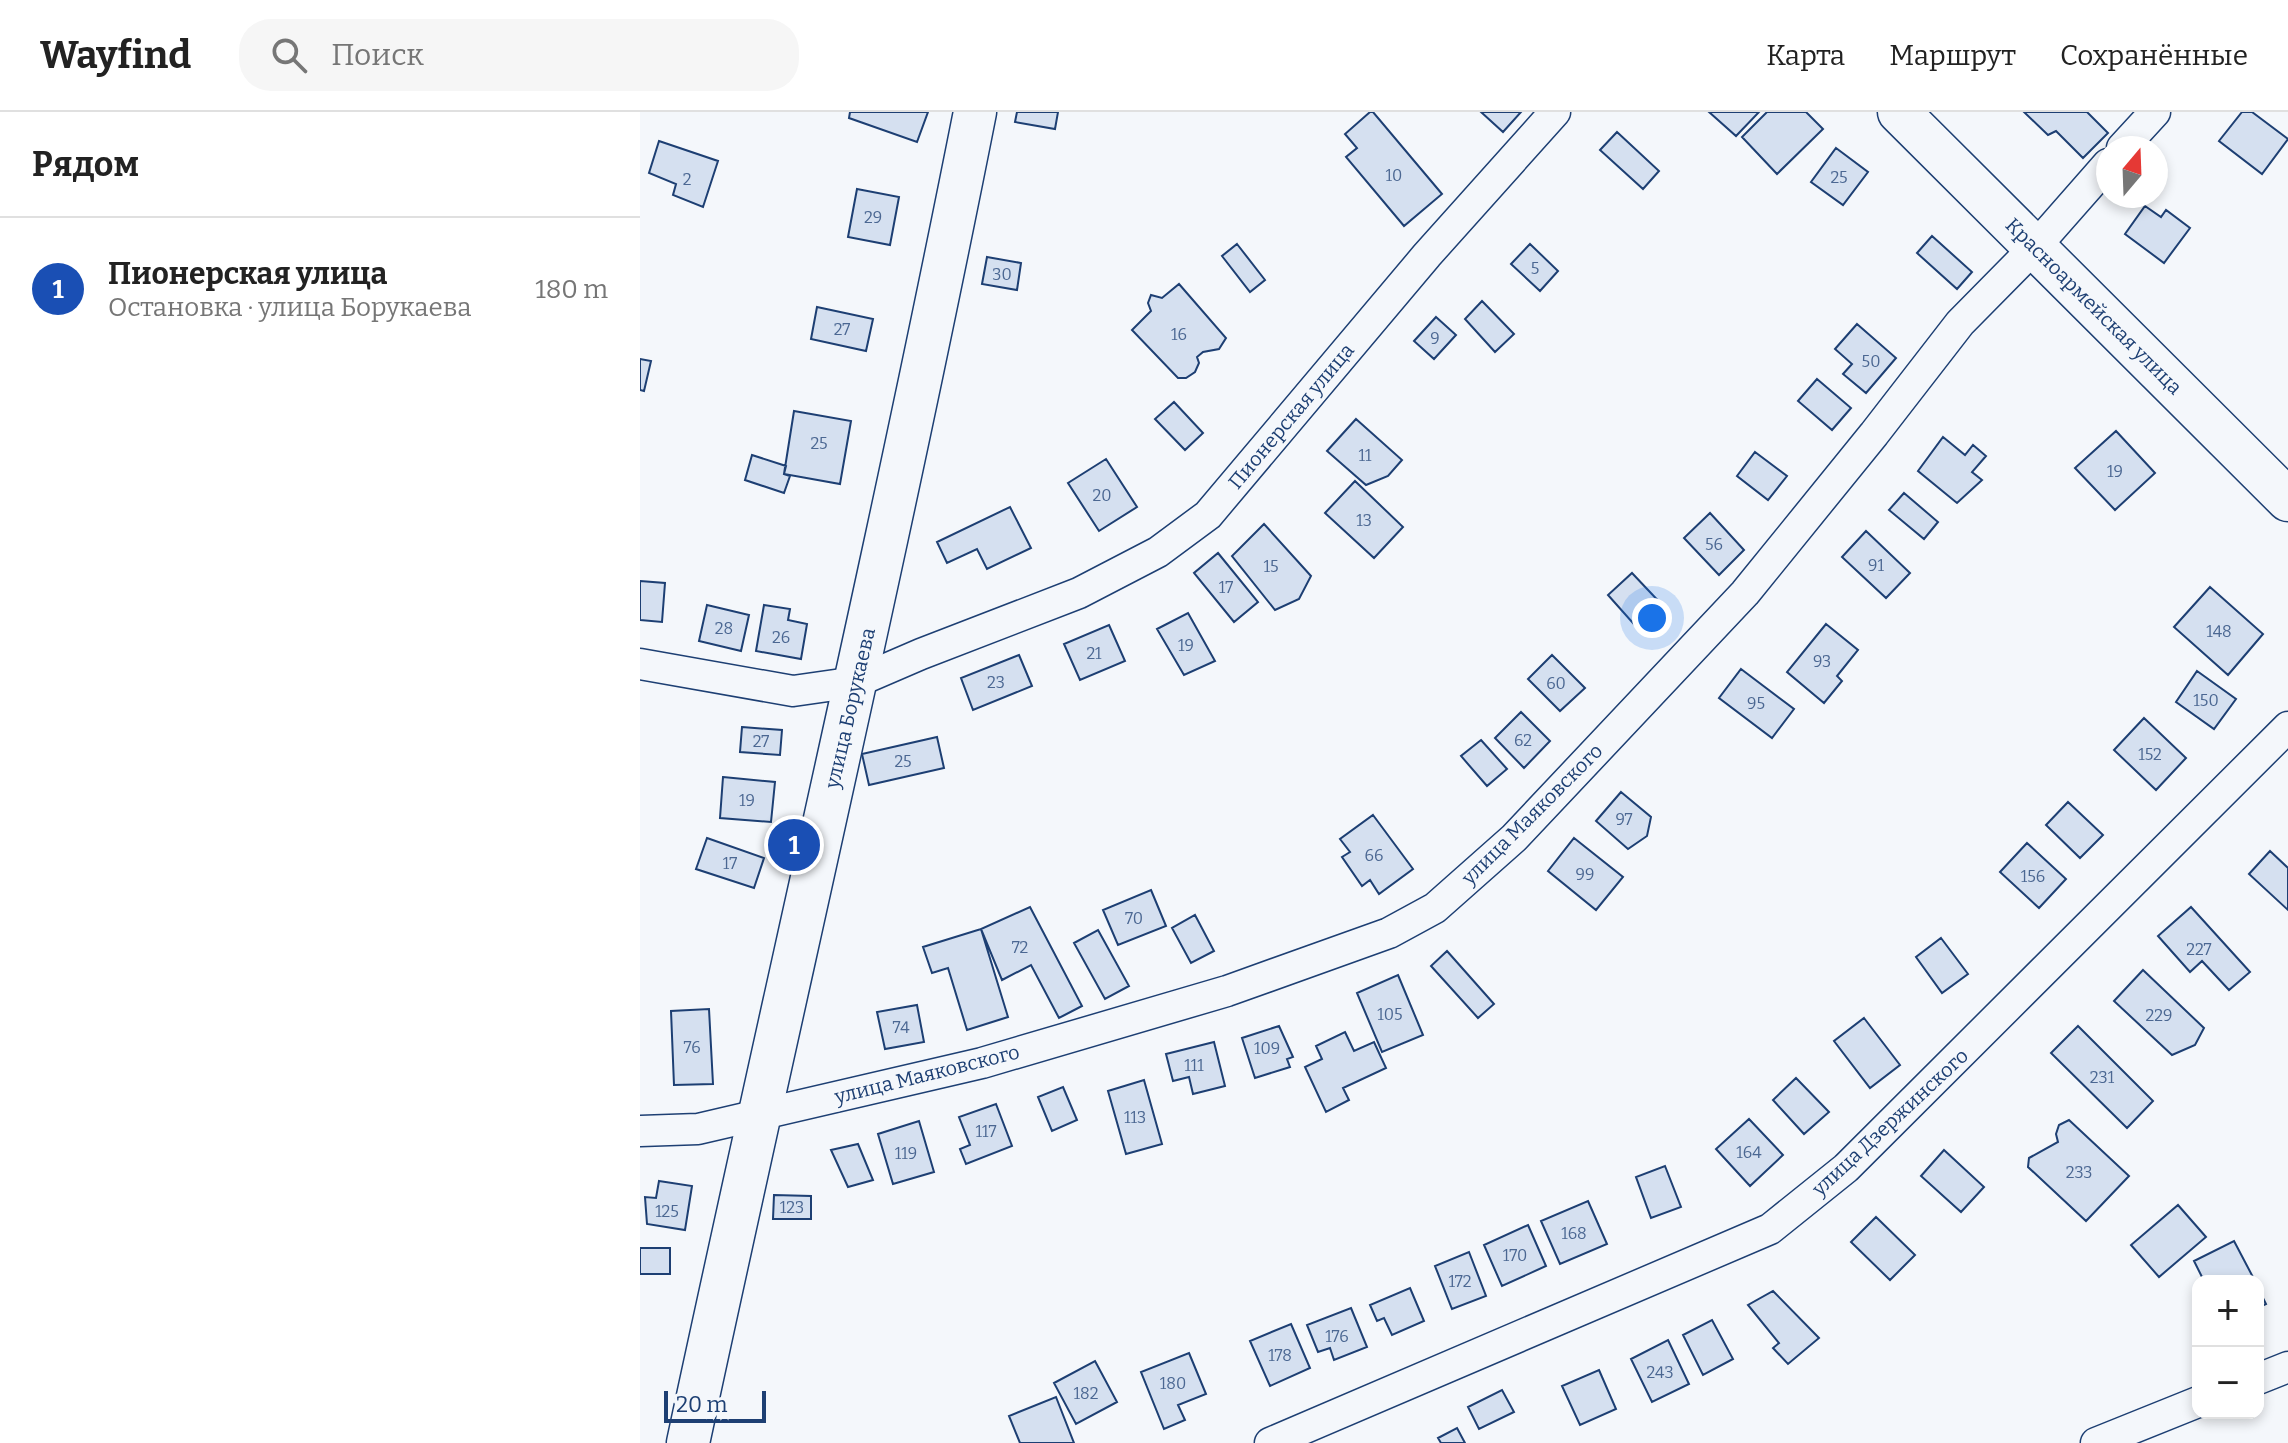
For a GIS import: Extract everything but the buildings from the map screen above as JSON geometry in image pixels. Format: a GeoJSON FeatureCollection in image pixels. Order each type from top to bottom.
{"type":"FeatureCollection","features":[{"type":"Feature","properties":{"kind":"street","name":"улица Борукаева"},"geometry":{"type":"LineString","coordinates":[[688,1443],[757,1117],[856,682],[975,112]]}},
{"type":"Feature","properties":{"kind":"street","name":"Пионерская улица"},"geometry":{"type":"LineString","coordinates":[[640,664],[793,691],[856,682],[1079,593],[1158,552],[1208,515],[1427,255],[1555,112]]}},
{"type":"Feature","properties":{"kind":"street","name":"Красноармейская улица"},"geometry":{"type":"LineString","coordinates":[[1899,112],[2288,500]]}},
{"type":"Feature","properties":{"kind":"street"},"geometry":{"type":"LineString","coordinates":[[2133,136],[2155,112]]}},
{"type":"Feature","properties":{"kind":"street","name":"улица Маяковского"},"geometry":{"type":"LineString","coordinates":[[640,1131],[698,1129],[982,1063],[1227,991],[1389,933],[1435,908],[1514,838],[1745,593],[1960,323],[2035,247],[2096,178]]}},
{"type":"Feature","properties":{"kind":"street","name":"улица Дзержинского"},"geometry":{"type":"LineString","coordinates":[[1270,1443],[1770,1229],[1846,1168],[2288,727]]}},
{"type":"Feature","properties":{"kind":"street"},"geometry":{"type":"LineString","coordinates":[[2264,1377],[2288,1367]]}},
{"type":"Feature","properties":{"kind":"street"},"geometry":{"type":"LineString","coordinates":[[2096,1443],[2192,1404]]}},
{"type":"Feature","properties":{"kind":"place","name":"Пионерская улица"},"geometry":{"type":"Point","coordinates":[794,845]}}]}
